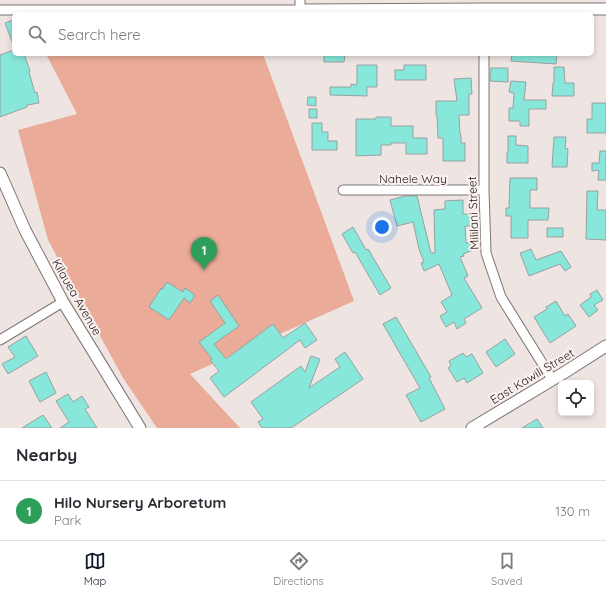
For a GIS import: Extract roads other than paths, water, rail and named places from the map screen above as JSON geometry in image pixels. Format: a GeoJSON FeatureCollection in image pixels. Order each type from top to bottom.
{"type":"FeatureCollection","features":[{"type":"Feature","properties":{"kind":"street"},"geometry":{"type":"LineString","coordinates":[[0,10],[300,5],[606,9]]}},
{"type":"Feature","properties":{"kind":"street","name":"Mililani Street"},"geometry":{"type":"LineString","coordinates":[[484,56],[484,190],[486,253],[501,297],[552,379]]}},
{"type":"Feature","properties":{"kind":"street","name":"Kilauea Avenue"},"geometry":{"type":"LineString","coordinates":[[0,173],[25,230],[63,302],[140,428]]}},
{"type":"Feature","properties":{"kind":"street","name":"Nahele Way"},"geometry":{"type":"LineString","coordinates":[[343,190],[484,190]]}},
{"type":"Feature","properties":{"kind":"street"},"geometry":{"type":"LineString","coordinates":[[0,340],[63,302]]}},
{"type":"Feature","properties":{"kind":"street","name":"East Kawili Street"},"geometry":{"type":"LineString","coordinates":[[472,428],[606,346]]}},
{"type":"Feature","properties":{"kind":"place","name":"Hilo Nursery Arboretum"},"geometry":{"type":"Point","coordinates":[204,270]}}]}
